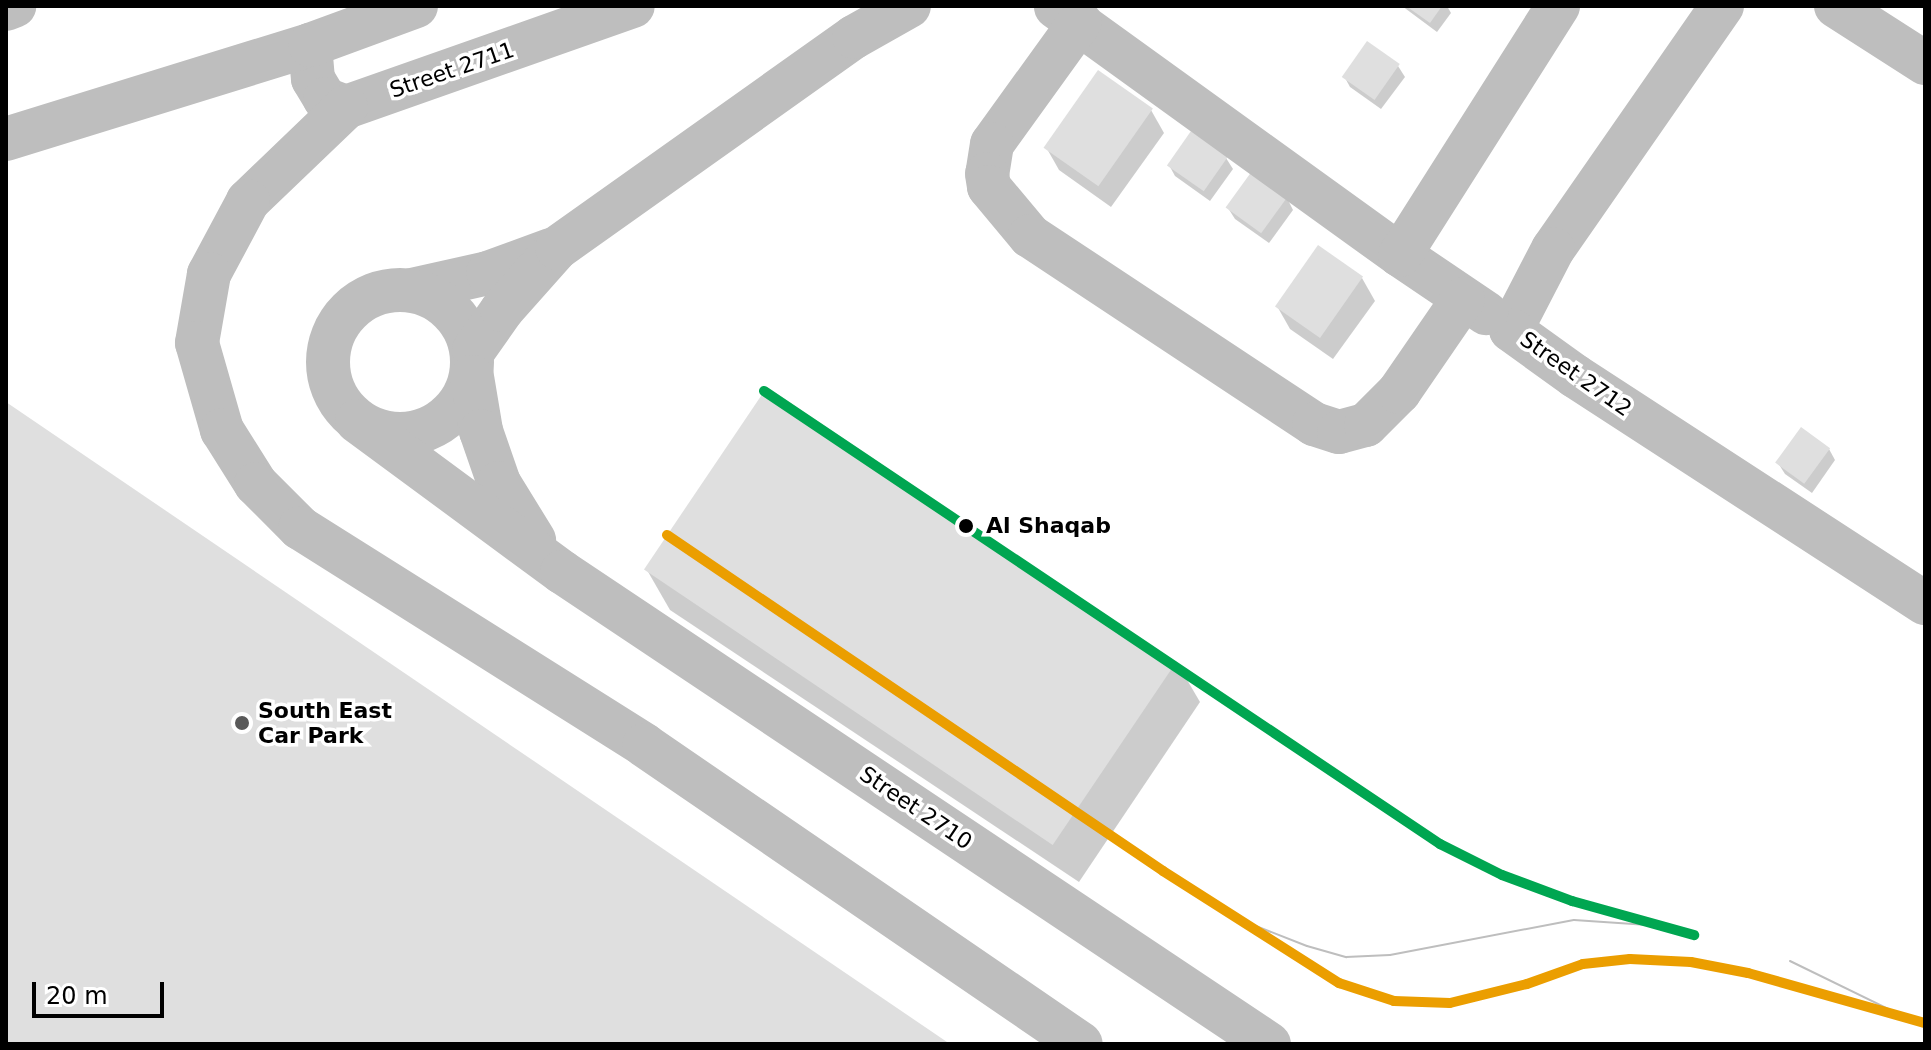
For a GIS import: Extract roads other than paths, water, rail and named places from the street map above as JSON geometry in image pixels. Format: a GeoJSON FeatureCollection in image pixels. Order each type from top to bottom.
{"type":"FeatureCollection","features":[{"type":"Feature","properties":{"kind":"street"},"geometry":{"type":"LineString","coordinates":[[6,9],[14,6]]}},
{"type":"Feature","properties":{"kind":"street"},"geometry":{"type":"LineString","coordinates":[[6,139],[310,45],[416,6]]}},
{"type":"Feature","properties":{"kind":"street","name":"Street 2711"},"geometry":{"type":"LineString","coordinates":[[346,107],[633,6]]}},
{"type":"Feature","properties":{"kind":"street"},"geometry":{"type":"LineString","coordinates":[[557,248],[488,273],[412,290],[384,292],[359,303],[340,323],[329,348],[329,376],[339,401],[357,421],[384,433],[412,434],[439,423],[460,404],[473,363],[502,310],[557,248],[854,37],[909,6]]}},
{"type":"Feature","properties":{"kind":"street"},"geometry":{"type":"LineString","coordinates":[[1400,255],[1558,6]]}},
{"type":"Feature","properties":{"kind":"street","name":"Street 2712"},"geometry":{"type":"LineString","coordinates":[[1722,6],[1553,249],[1511,330],[1575,376],[1925,603]]}},
{"type":"Feature","properties":{"kind":"street"},"geometry":{"type":"LineString","coordinates":[[1836,6],[1925,63]]}},
{"type":"Feature","properties":{"kind":"street"},"geometry":{"type":"LineString","coordinates":[[1463,299],[1399,392],[1366,425],[1339,432],[1314,424],[1030,236],[989,187],[987,174],[992,144],[1067,14],[1400,255],[1511,330]]}},
{"type":"Feature","properties":{"kind":"street"},"geometry":{"type":"LineString","coordinates":[[310,45],[313,79],[325,99],[346,107],[248,201],[209,274],[197,343],[222,430],[256,484],[300,528],[644,745],[1081,1044]]}},
{"type":"Feature","properties":{"kind":"street"},"geometry":{"type":"LineString","coordinates":[[412,290],[439,301],[460,321],[473,363]]}},
{"type":"Feature","properties":{"kind":"street","name":"Street 2710"},"geometry":{"type":"LineString","coordinates":[[473,363],[481,431],[499,483],[526,531],[562,572]]}},
{"type":"Feature","properties":{"kind":"street","name":"Street 2710"},"geometry":{"type":"LineString","coordinates":[[357,421],[562,572],[1269,1044]]}},
{"type":"Feature","properties":{"kind":"tram line"},"geometry":{"type":"LineString","coordinates":[[1238,919],[1307,946],[1346,957],[1390,955],[1574,920],[1663,926]]}},
{"type":"Feature","properties":{"kind":"tram line"},"geometry":{"type":"LineString","coordinates":[[1790,961],[1905,1017]]}},
{"type":"Feature","properties":{"kind":"place","name":"Al Shaqab"},"geometry":{"type":"Point","coordinates":[966,526]}},
{"type":"Feature","properties":{"kind":"place","name":"South East Car Park"},"geometry":{"type":"Point","coordinates":[242,723]}}]}
